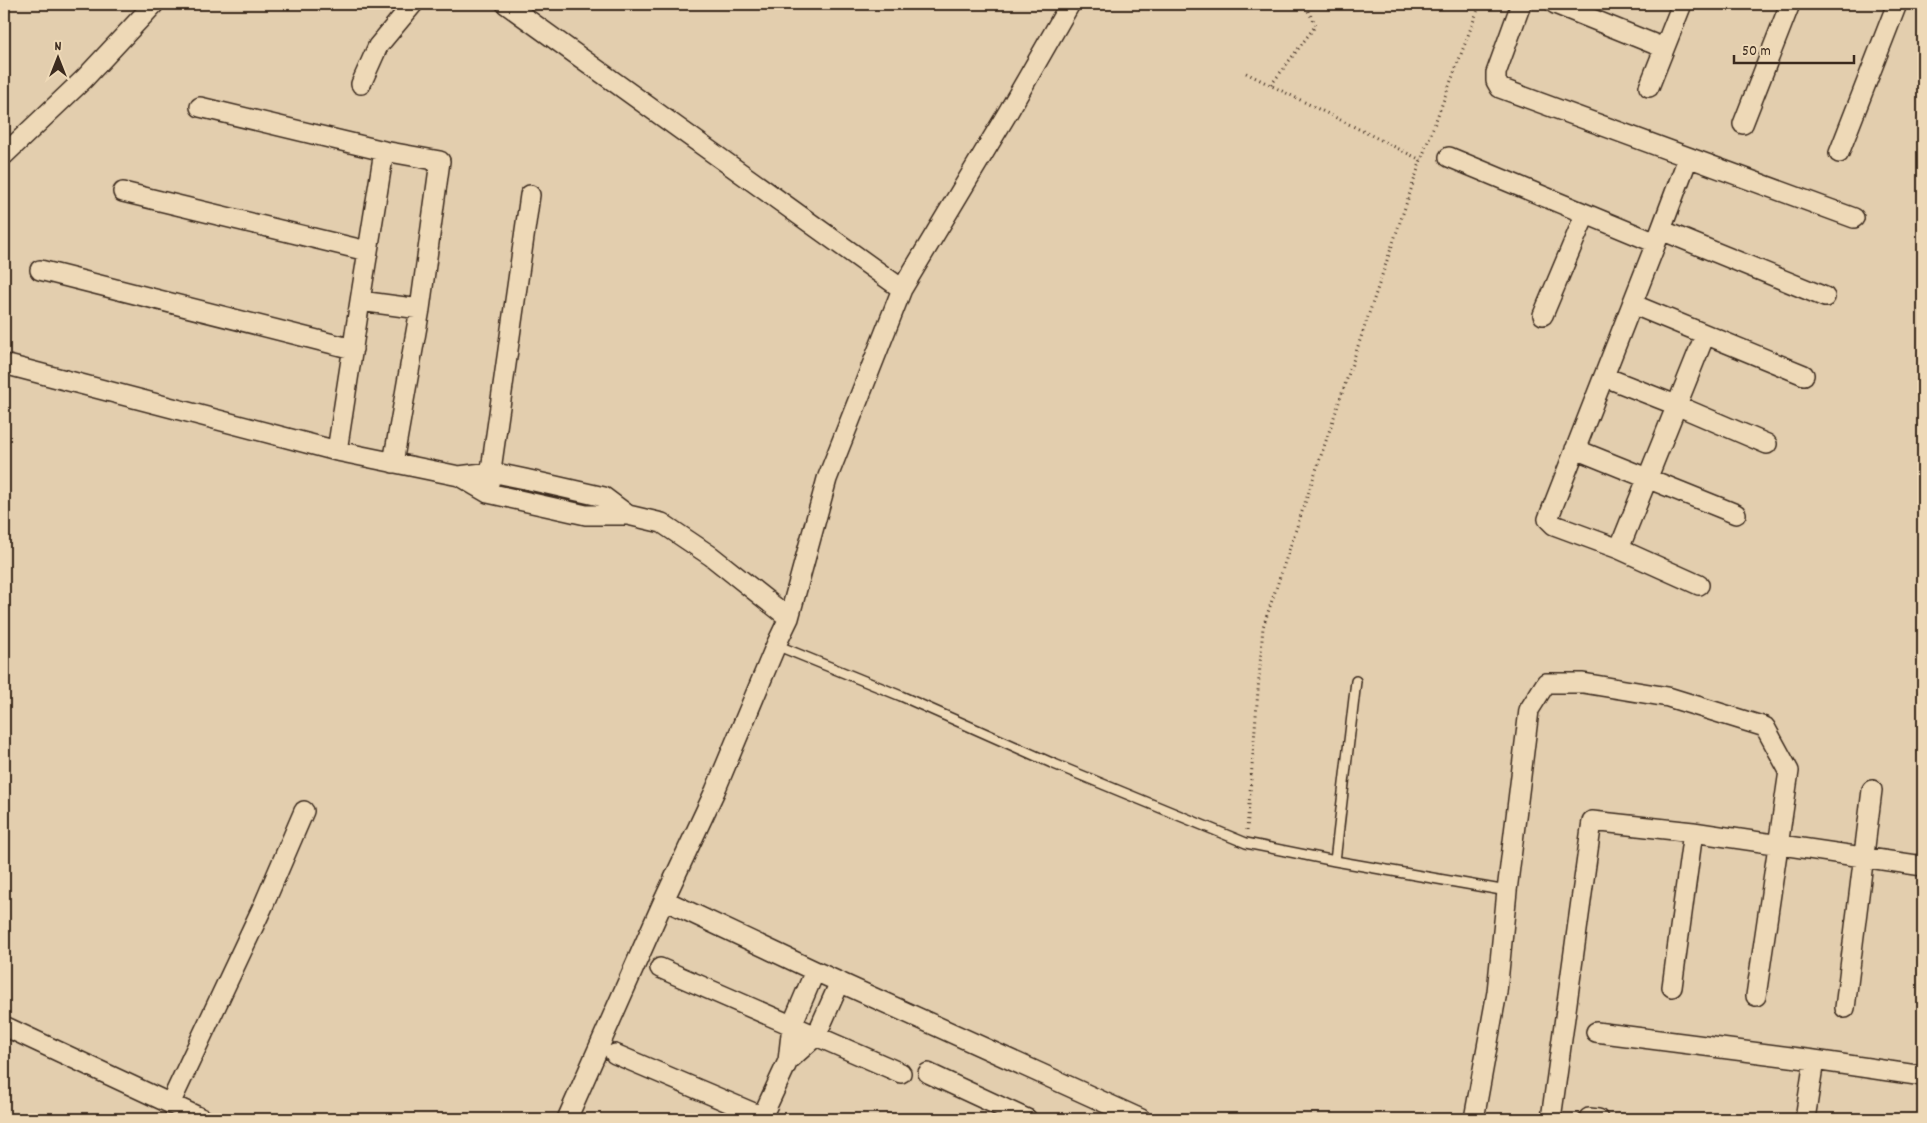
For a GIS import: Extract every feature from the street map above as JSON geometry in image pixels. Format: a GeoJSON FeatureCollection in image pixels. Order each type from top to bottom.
{"type":"FeatureCollection","features":[{"type":"Feature","properties":{"kind":"street"},"geometry":{"type":"LineString","coordinates":[[4,155],[84,78],[154,4]]}},
{"type":"Feature","properties":{"kind":"street"},"geometry":{"type":"LineString","coordinates":[[360,84],[378,46],[413,4]]}},
{"type":"Feature","properties":{"kind":"street"},"geometry":{"type":"LineString","coordinates":[[506,4],[902,290]]}},
{"type":"Feature","properties":{"kind":"street"},"geometry":{"type":"LineString","coordinates":[[567,1119],[664,900],[715,791],[789,618],[827,479],[902,290],[1070,4]]}},
{"type":"Feature","properties":{"kind":"street"},"geometry":{"type":"LineString","coordinates":[[1522,4],[1496,73],[1496,81],[1500,88],[1854,218]]}},
{"type":"Feature","properties":{"kind":"street"},"geometry":{"type":"LineString","coordinates":[[1555,4],[1664,48]]}},
{"type":"Feature","properties":{"kind":"street"},"geometry":{"type":"LineString","coordinates":[[1649,87],[1682,4]]}},
{"type":"Feature","properties":{"kind":"street"},"geometry":{"type":"LineString","coordinates":[[1743,124],[1790,4]]}},
{"type":"Feature","properties":{"kind":"street"},"geometry":{"type":"LineString","coordinates":[[1839,153],[1897,4]]}},
{"type":"Feature","properties":{"kind":"street"},"geometry":{"type":"LineString","coordinates":[[200,107],[384,151],[440,161],[420,309],[393,463]]}},
{"type":"Feature","properties":{"kind":"street"},"geometry":{"type":"LineString","coordinates":[[337,451],[384,151]]}},
{"type":"Feature","properties":{"kind":"street"},"geometry":{"type":"LineString","coordinates":[[1449,157],[1585,215],[1659,237],[1826,297]]}},
{"type":"Feature","properties":{"kind":"street"},"geometry":{"type":"LineString","coordinates":[[1688,158],[1605,377],[1548,519],[1554,525],[1619,549],[1699,585]]}},
{"type":"Feature","properties":{"kind":"street"},"geometry":{"type":"LineString","coordinates":[[123,192],[367,250]]}},
{"type":"Feature","properties":{"kind":"street"},"geometry":{"type":"LineString","coordinates":[[488,493],[530,195]]}},
{"type":"Feature","properties":{"kind":"street"},"geometry":{"type":"LineString","coordinates":[[1543,315],[1585,215]]}},
{"type":"Feature","properties":{"kind":"street"},"geometry":{"type":"LineString","coordinates":[[40,270],[353,349]]}},
{"type":"Feature","properties":{"kind":"street"},"geometry":{"type":"LineString","coordinates":[[360,301],[420,309]]}},
{"type":"Feature","properties":{"kind":"street"},"geometry":{"type":"LineString","coordinates":[[1632,304],[1804,375]]}},
{"type":"Feature","properties":{"kind":"street"},"geometry":{"type":"LineString","coordinates":[[1619,549],[1705,335]]}},
{"type":"Feature","properties":{"kind":"street"},"geometry":{"type":"LineString","coordinates":[[4,364],[337,451],[459,476],[492,472],[604,497],[628,515]]}},
{"type":"Feature","properties":{"kind":"street"},"geometry":{"type":"LineString","coordinates":[[1605,377],[1676,404],[1767,444]]}},
{"type":"Feature","properties":{"kind":"street"},"geometry":{"type":"LineString","coordinates":[[1575,448],[1736,514]]}},
{"type":"Feature","properties":{"kind":"street"},"geometry":{"type":"LineString","coordinates":[[459,476],[488,493],[586,515],[628,515],[662,523],[711,556],[789,618]]}},
{"type":"Feature","properties":{"kind":"street"},"geometry":{"type":"LineString","coordinates":[[1474,1119],[1496,992],[1529,710],[1546,683],[1583,683],[1668,697],[1765,727],[1789,771],[1756,996]]}},
{"type":"Feature","properties":{"kind":"street"},"geometry":{"type":"LineString","coordinates":[[1845,1008],[1862,857],[1872,790]]}},
{"type":"Feature","properties":{"kind":"street"},"geometry":{"type":"LineString","coordinates":[[170,1104],[264,904],[304,811]]}},
{"type":"Feature","properties":{"kind":"street"},"geometry":{"type":"LineString","coordinates":[[1551,1119],[1592,821],[1693,832],[1923,866]]}},
{"type":"Feature","properties":{"kind":"street"},"geometry":{"type":"LineString","coordinates":[[1672,987],[1693,832]]}},
{"type":"Feature","properties":{"kind":"street"},"geometry":{"type":"LineString","coordinates":[[664,900],[1114,1113],[1137,1118]]}},
{"type":"Feature","properties":{"kind":"street"},"geometry":{"type":"LineString","coordinates":[[660,968],[901,1073]]}},
{"type":"Feature","properties":{"kind":"street"},"geometry":{"type":"LineString","coordinates":[[615,1054],[764,1118],[788,1061],[792,1025],[815,972]]}},
{"type":"Feature","properties":{"kind":"street"},"geometry":{"type":"LineString","coordinates":[[788,1061],[816,1036],[840,982]]}},
{"type":"Feature","properties":{"kind":"street"},"geometry":{"type":"LineString","coordinates":[[4,1026],[203,1119]]}},
{"type":"Feature","properties":{"kind":"street"},"geometry":{"type":"LineString","coordinates":[[1596,1032],[1923,1076]]}},
{"type":"Feature","properties":{"kind":"street"},"geometry":{"type":"LineString","coordinates":[[1805,1119],[1814,1060]]}},
{"type":"Feature","properties":{"kind":"street"},"geometry":{"type":"LineString","coordinates":[[928,1073],[1027,1119]]}},
{"type":"Feature","properties":{"kind":"lane"},"geometry":{"type":"LineString","coordinates":[[776,645],[901,696],[1054,764],[1246,844],[1507,891]]}},
{"type":"Feature","properties":{"kind":"lane"},"geometry":{"type":"LineString","coordinates":[[1335,861],[1356,681]]}},
{"type":"Feature","properties":{"kind":"path"},"geometry":{"type":"LineString","coordinates":[[1272,85],[1316,25],[1304,4]]}},
{"type":"Feature","properties":{"kind":"path"},"geometry":{"type":"LineString","coordinates":[[1246,844],[1263,627],[1421,160],[1480,4]]}},
{"type":"Feature","properties":{"kind":"path"},"geometry":{"type":"LineString","coordinates":[[1246,73],[1421,160]]}}]}
